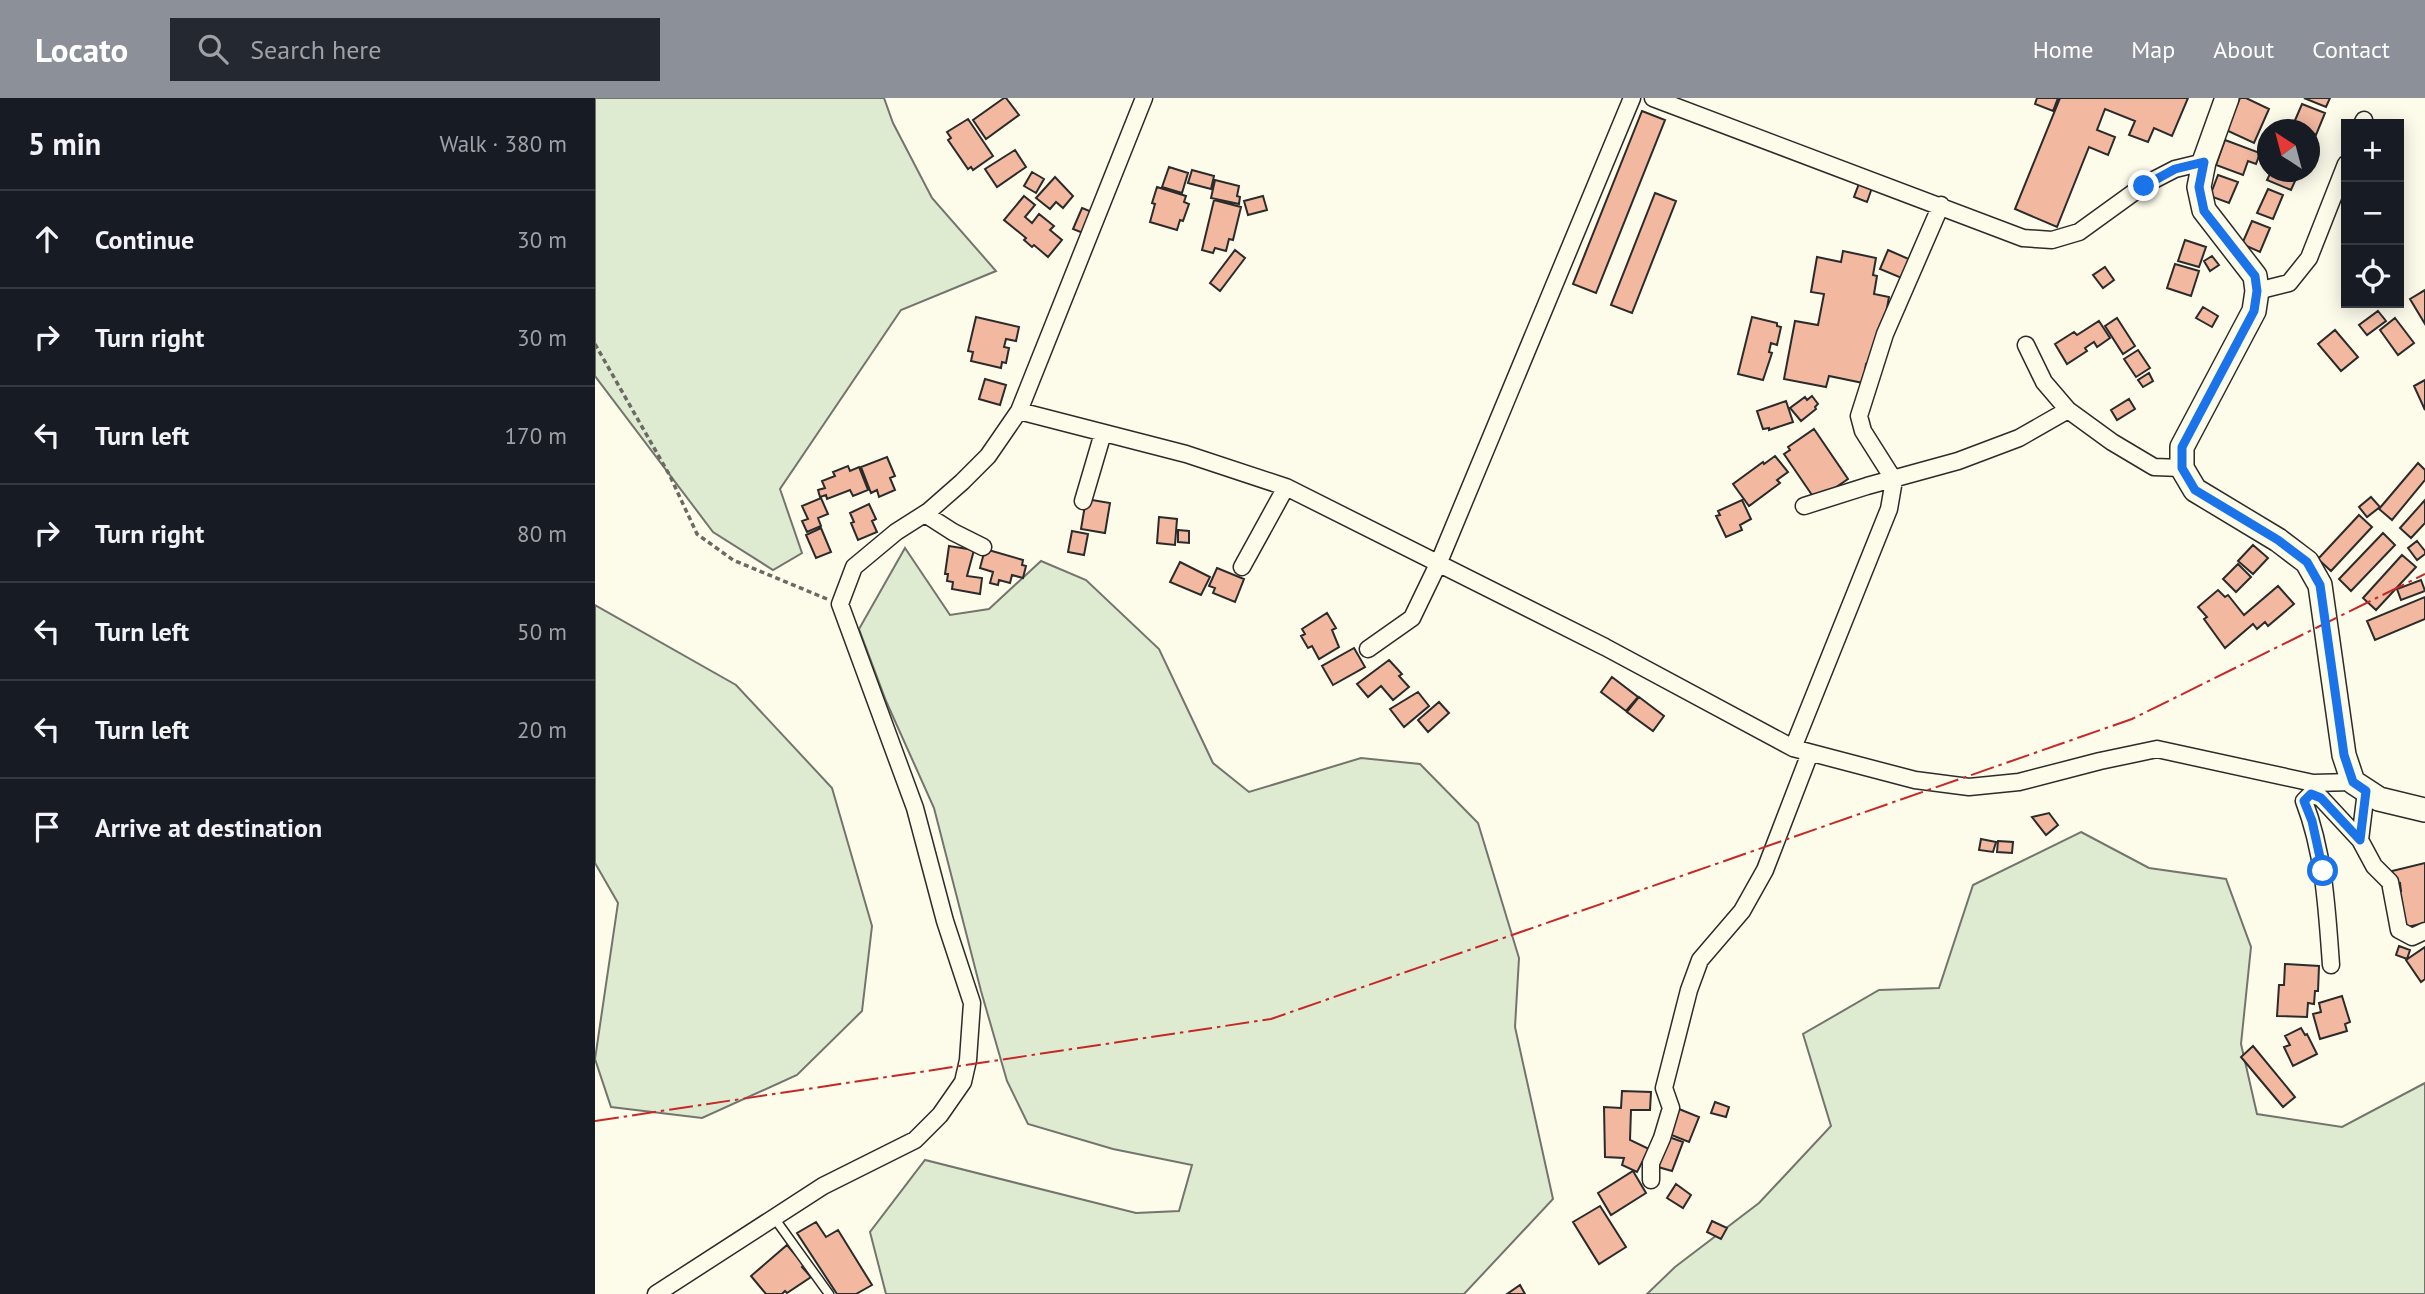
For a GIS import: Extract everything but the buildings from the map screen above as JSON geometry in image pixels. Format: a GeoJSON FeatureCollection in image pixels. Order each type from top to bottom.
{"type":"FeatureCollection","features":[{"type":"Feature","properties":{"kind":"street"},"geometry":{"type":"LineString","coordinates":[[656,1294],[823,1186],[915,1140],[940,1115],[963,1083],[968,1060],[972,1003],[945,921],[915,808],[840,604],[854,567],[896,532],[925,514],[988,456],[1019,411],[1144,98]]}},
{"type":"Feature","properties":{"kind":"street"},"geometry":{"type":"LineString","coordinates":[[1368,649],[1412,618],[1439,562],[1632,98]]}},
{"type":"Feature","properties":{"kind":"street"},"geometry":{"type":"LineString","coordinates":[[1653,98],[2023,238],[2052,240],[2080,232],[2144,186],[2175,169],[2204,162]]}},
{"type":"Feature","properties":{"kind":"street"},"geometry":{"type":"LineString","coordinates":[[2227,98],[2204,162],[2199,187],[2204,211],[2255,276],[2257,291],[2254,311],[2182,447],[2182,468],[2195,490],[2278,540],[2307,562],[2320,585],[2344,755],[2359,787],[2360,840]]}},
{"type":"Feature","properties":{"kind":"street"},"geometry":{"type":"LineString","coordinates":[[2257,291],[2289,283],[2309,258],[2341,177]]}},
{"type":"Feature","properties":{"kind":"street"},"geometry":{"type":"LineString","coordinates":[[1793,748],[1889,509],[1894,480],[1863,431],[1859,416],[1885,334],[1941,205]]}},
{"type":"Feature","properties":{"kind":"street"},"geometry":{"type":"LineString","coordinates":[[2026,345],[2044,382],[2068,410],[2112,442],[2154,467],[2182,468]]}},
{"type":"Feature","properties":{"kind":"street"},"geometry":{"type":"LineString","coordinates":[[1804,506],[1958,461],[2019,438],[2068,410]]}},
{"type":"Feature","properties":{"kind":"street"},"geometry":{"type":"LineString","coordinates":[[1019,411],[1186,454],[1286,487],[1605,647],[1793,748],[1810,753],[1915,780],[1969,787],[2019,782],[2157,749],[2313,783],[2359,787],[2379,799],[2425,810]]}},
{"type":"Feature","properties":{"kind":"street"},"geometry":{"type":"LineString","coordinates":[[1083,501],[1103,433]]}},
{"type":"Feature","properties":{"kind":"street"},"geometry":{"type":"LineString","coordinates":[[1242,567],[1286,487]]}},
{"type":"Feature","properties":{"kind":"street"},"geometry":{"type":"LineString","coordinates":[[925,514],[983,547]]}},
{"type":"Feature","properties":{"kind":"street"},"geometry":{"type":"LineString","coordinates":[[1650,1181],[1651,1163],[1663,1138],[1671,1108],[1664,1088],[1689,990],[1700,960],[1742,911],[1765,870],[1810,753]]}},
{"type":"Feature","properties":{"kind":"street"},"geometry":{"type":"LineString","coordinates":[[2331,965],[2323,871],[2312,821],[2304,801],[2311,794],[2321,798],[2360,840],[2374,866],[2390,882],[2399,930],[2412,937],[2425,932]]}},
{"type":"Feature","properties":{"kind":"lane"},"geometry":{"type":"LineString","coordinates":[[775,1219],[829,1294]]}},
{"type":"Feature","properties":{"kind":"path"},"geometry":{"type":"LineString","coordinates":[[595,344],[670,476],[697,534],[733,560],[840,604]]}},
{"type":"Feature","properties":{"kind":"green space"},"geometry":{"type":"Polygon","coordinates":[[[595,98],[884,98],[893,123],[932,198],[996,271],[901,310],[780,489],[802,553],[773,570],[713,532],[595,376],[595,98]]]}},
{"type":"Feature","properties":{"kind":"green space"},"geometry":{"type":"Polygon","coordinates":[[[905,548],[950,615],[989,609],[1041,561],[1086,580],[1159,649],[1213,763],[1249,792],[1361,758],[1420,764],[1478,823],[1519,958],[1515,1027],[1553,1199],[1464,1294],[886,1294],[870,1232],[925,1160],[1136,1213],[1179,1211],[1192,1165],[1113,1149],[1028,1124],[1007,1081],[934,808],[886,701],[859,629],[905,548]]]}},
{"type":"Feature","properties":{"kind":"green space"},"geometry":{"type":"Polygon","coordinates":[[[595,605],[736,685],[832,788],[872,926],[862,1011],[797,1075],[702,1118],[611,1107],[595,1059],[618,903],[595,863],[595,605]]]}},
{"type":"Feature","properties":{"kind":"green space"},"geometry":{"type":"Polygon","coordinates":[[[2081,832],[2149,868],[2226,879],[2251,947],[2241,1044],[2257,1114],[2342,1127],[2425,1083],[2425,1294],[1647,1294],[1675,1267],[1759,1203],[1831,1126],[1803,1034],[1879,990],[1939,988],[1973,885],[2081,832]]]}},
{"type":"Feature","properties":{"kind":"power"},"geometry":{"type":"LineString","coordinates":[[595,1121],[1271,1019],[2132,719],[2425,574]]}},
{"type":"Feature","properties":{"kind":"route"},"geometry":{"type":"LineString","coordinates":[[2144,186],[2175,169],[2204,162],[2199,187],[2204,211],[2255,276],[2257,291],[2254,311],[2182,447],[2182,468],[2195,490],[2278,540],[2307,562],[2320,585],[2344,755],[2353,782],[2366,791],[2360,840],[2321,798],[2311,794],[2304,801],[2312,821],[2323,871]]}}]}
